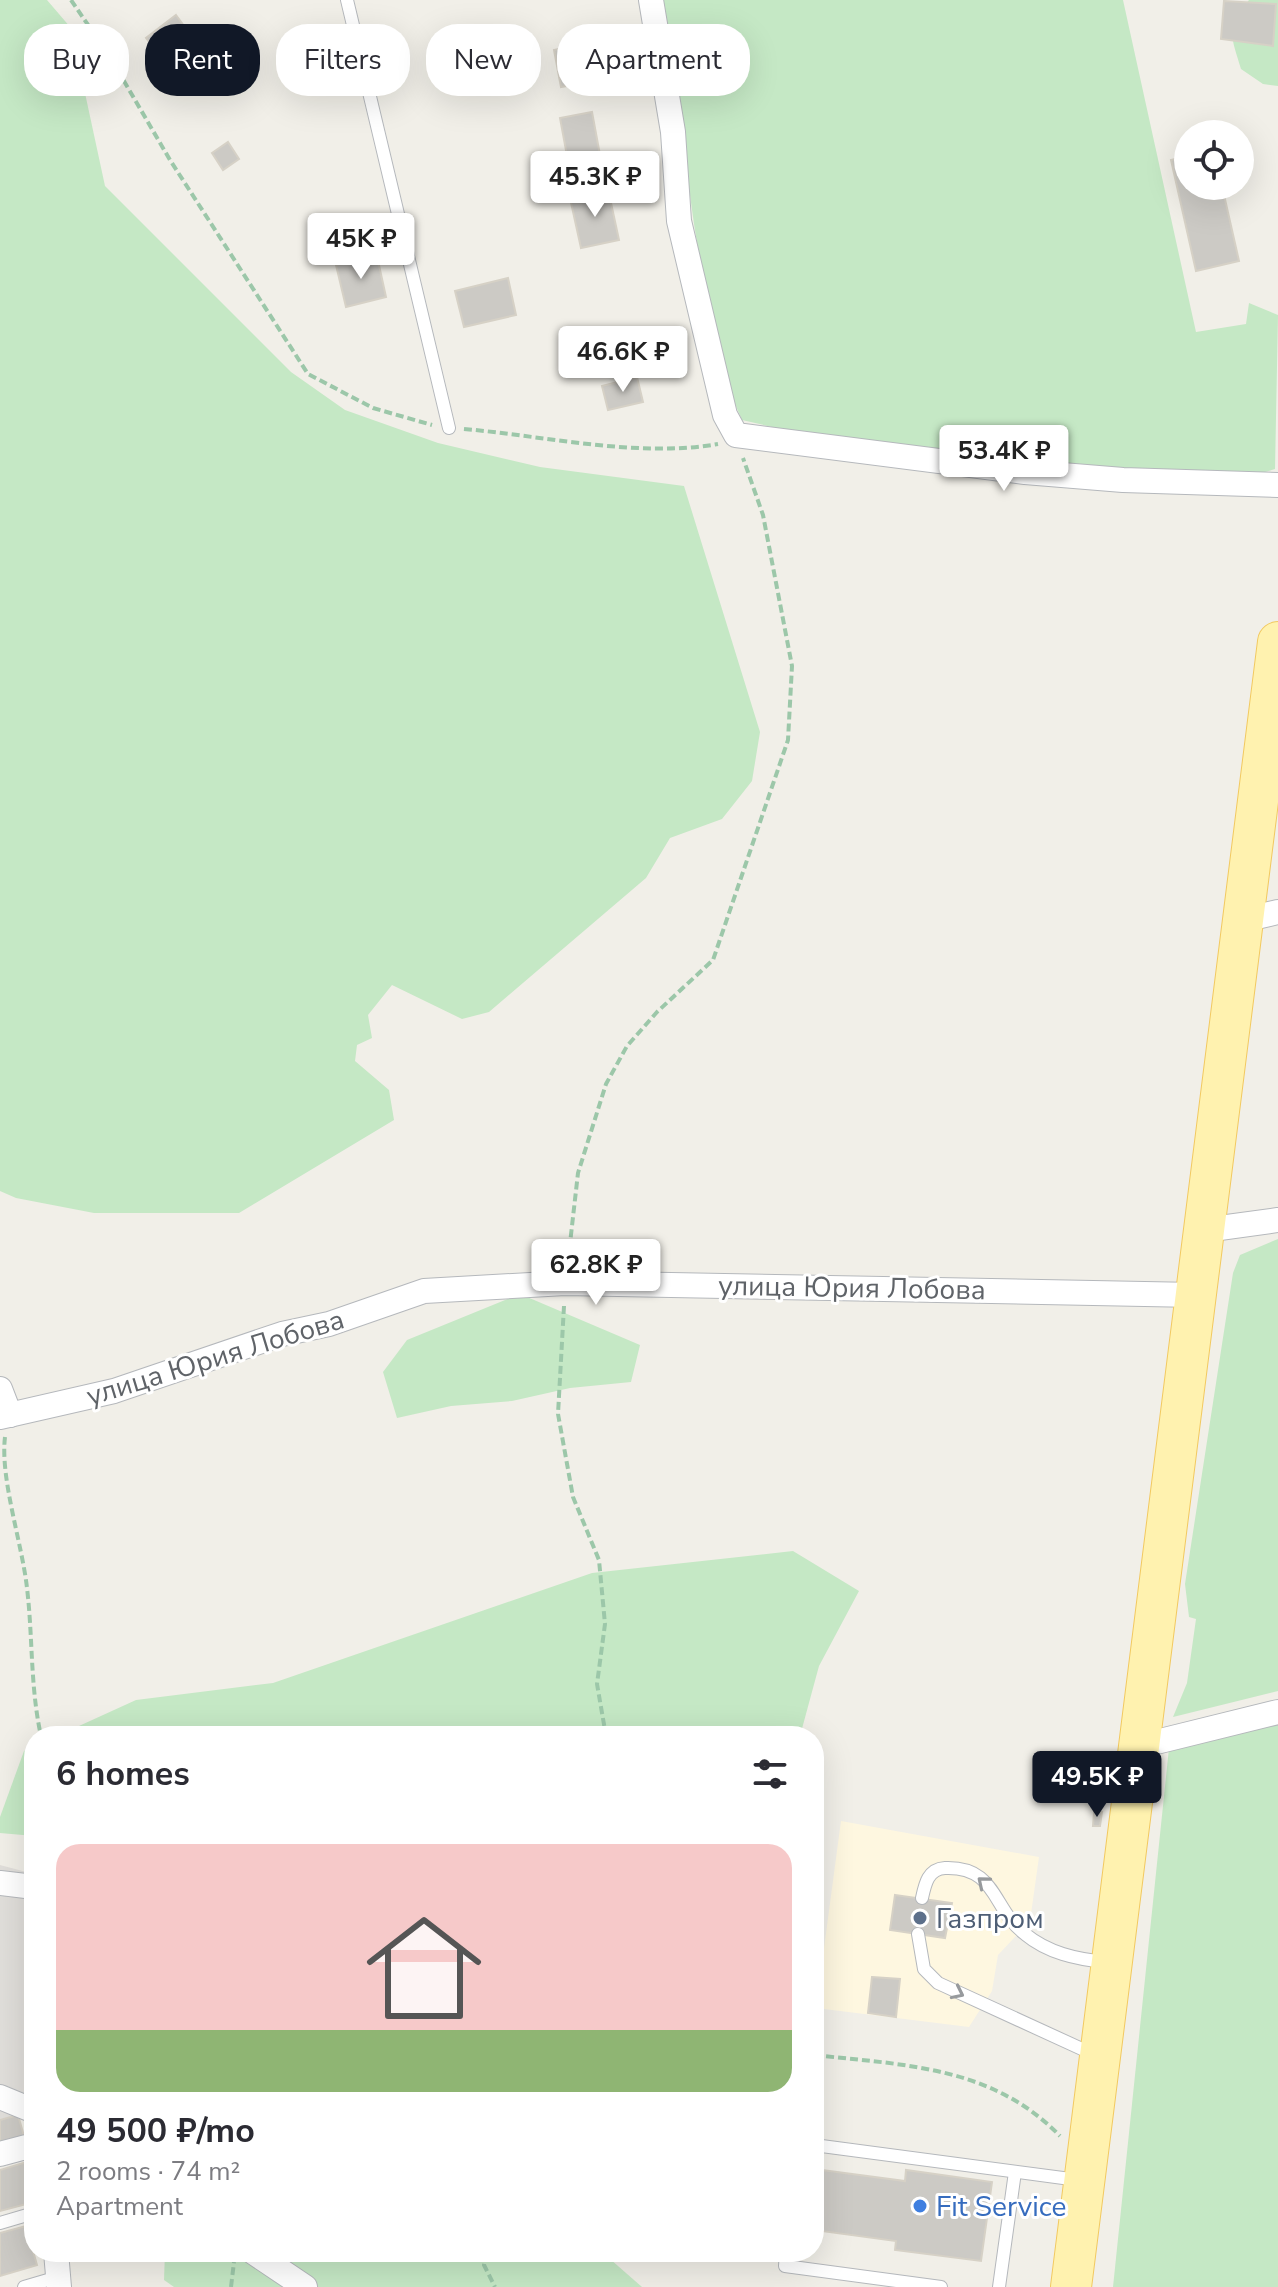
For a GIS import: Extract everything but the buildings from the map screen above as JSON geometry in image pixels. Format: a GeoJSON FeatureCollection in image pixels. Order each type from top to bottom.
{"type":"FeatureCollection","features":[{"type":"Feature","properties":{"kind":"main road"},"geometry":{"type":"LineString","coordinates":[[1071,2287],[1205,1230],[1261,916],[1278,642]]}},
{"type":"Feature","properties":{"kind":"street"},"geometry":{"type":"LineString","coordinates":[[651,0],[673,132],[679,221],[725,415],[736,435],[1025,472],[1123,480],[1278,485]]}},
{"type":"Feature","properties":{"kind":"street"},"geometry":{"type":"LineString","coordinates":[[1205,1230],[1278,1220]]}},
{"type":"Feature","properties":{"kind":"street","name":"улица Юрия Лобова"},"geometry":{"type":"LineString","coordinates":[[5,1416],[114,1391],[424,1291],[565,1283],[1196,1295]]}},
{"type":"Feature","properties":{"kind":"street"},"geometry":{"type":"LineString","coordinates":[[0,1389],[5,1416]]}},
{"type":"Feature","properties":{"kind":"street"},"geometry":{"type":"LineString","coordinates":[[1140,1746],[1278,1712]]}},
{"type":"Feature","properties":{"kind":"street"},"geometry":{"type":"LineString","coordinates":[[0,1883],[24,1886]]}},
{"type":"Feature","properties":{"kind":"street"},"geometry":{"type":"LineString","coordinates":[[0,2097],[24,2104]]}},
{"type":"Feature","properties":{"kind":"street"},"geometry":{"type":"LineString","coordinates":[[0,2154],[24,2148]]}},
{"type":"Feature","properties":{"kind":"street"},"geometry":{"type":"LineString","coordinates":[[57,2262],[58,2282]]}},
{"type":"Feature","properties":{"kind":"street"},"geometry":{"type":"LineString","coordinates":[[268,2262],[305,2287]]}},
{"type":"Feature","properties":{"kind":"lane"},"geometry":{"type":"LineString","coordinates":[[347,0],[449,428]]}},
{"type":"Feature","properties":{"kind":"lane"},"geometry":{"type":"LineString","coordinates":[[922,1898],[926,1878],[939,1868],[964,1867],[990,1884],[1022,1933],[1043,1946],[1074,1958],[1112,1963]]}},
{"type":"Feature","properties":{"kind":"lane"},"geometry":{"type":"LineString","coordinates":[[918,1934],[924,1969],[938,1983],[1081,2051],[1100,2057]]}},
{"type":"Feature","properties":{"kind":"lane"},"geometry":{"type":"LineString","coordinates":[[824,2146],[1015,2172],[1086,2172]]}},
{"type":"Feature","properties":{"kind":"lane"},"geometry":{"type":"LineString","coordinates":[[999,2287],[1015,2172]]}},
{"type":"Feature","properties":{"kind":"lane"},"geometry":{"type":"LineString","coordinates":[[0,2223],[24,2216]]}},
{"type":"Feature","properties":{"kind":"lane"},"geometry":{"type":"LineString","coordinates":[[785,2262],[785,2266],[941,2287]]}},
{"type":"Feature","properties":{"kind":"lane"},"geometry":{"type":"LineString","coordinates":[[24,2287],[58,2282]]}},
{"type":"Feature","properties":{"kind":"path"},"geometry":{"type":"LineString","coordinates":[[71,0],[110,57],[170,160],[308,374],[373,408],[449,428],[615,445],[696,448],[718,444],[736,435],[763,515],[792,666],[788,740],[713,960],[657,1012],[627,1046],[606,1084],[578,1173],[565,1283],[558,1414],[573,1497],[599,1560],[605,1624],[597,1684],[604,1726]]}},
{"type":"Feature","properties":{"kind":"path"},"geometry":{"type":"LineString","coordinates":[[5,1416],[2,1468],[28,1589],[33,1702],[39,1726]]}},
{"type":"Feature","properties":{"kind":"path"},"geometry":{"type":"LineString","coordinates":[[824,2056],[943,2070],[996,2089],[1055,2131],[1086,2172]]}},
{"type":"Feature","properties":{"kind":"path"},"geometry":{"type":"LineString","coordinates":[[231,2287],[233,2262]]}},
{"type":"Feature","properties":{"kind":"path"},"geometry":{"type":"LineString","coordinates":[[484,2262],[495,2287]]}},
{"type":"Feature","properties":{"kind":"shaded area"},"geometry":{"type":"Polygon","coordinates":[[[841,1821],[1039,1857],[1030,1921],[998,1955],[992,1991],[969,2027],[824,2009],[824,1948],[841,1821]]]}},
{"type":"Feature","properties":{"kind":"shaded area"},"geometry":{"type":"Polygon","coordinates":[[[0,1865],[24,1871],[24,2119],[18,2115],[0,2120],[0,1865]]]}},
{"type":"Feature","properties":{"kind":"green space"},"geometry":{"type":"Polygon","coordinates":[[[0,0],[47,0],[68,24],[24,24],[24,96],[86,96],[105,186],[291,372],[345,410],[438,443],[540,467],[684,486],[760,732],[752,781],[722,819],[670,838],[646,878],[489,1012],[462,1019],[392,985],[368,1015],[372,1038],[357,1045],[355,1061],[389,1090],[394,1120],[239,1213],[94,1213],[16,1198],[0,1191],[0,0]]]}},
{"type":"Feature","properties":{"kind":"green space"},"geometry":{"type":"Polygon","coordinates":[[[662,0],[1123,0],[1196,332],[1246,324],[1249,303],[1278,315],[1275,469],[1248,477],[1118,472],[785,430],[742,420],[724,371],[704,280],[677,96],[750,96],[750,24],[666,24],[662,0]]]}},
{"type":"Feature","properties":{"kind":"green space"},"geometry":{"type":"Polygon","coordinates":[[[1249,0],[1278,0],[1278,86],[1263,84],[1241,69],[1232,33],[1236,18],[1249,0]]]}},
{"type":"Feature","properties":{"kind":"green space"},"geometry":{"type":"Polygon","coordinates":[[[1278,1239],[1278,1691],[1173,1717],[1187,1683],[1196,1619],[1189,1617],[1185,1584],[1233,1273],[1240,1255],[1278,1239]]]}},
{"type":"Feature","properties":{"kind":"green space"},"geometry":{"type":"Polygon","coordinates":[[[520,1294],[640,1345],[631,1382],[570,1388],[512,1401],[451,1406],[397,1418],[383,1372],[407,1340],[520,1294]]]}},
{"type":"Feature","properties":{"kind":"green space"},"geometry":{"type":"Polygon","coordinates":[[[793,1551],[859,1591],[819,1666],[803,1726],[79,1726],[136,1700],[273,1683],[592,1573],[793,1551]]]}},
{"type":"Feature","properties":{"kind":"green space"},"geometry":{"type":"Polygon","coordinates":[[[1278,1721],[1278,2287],[1113,2287],[1169,1748],[1278,1721]]]}},
{"type":"Feature","properties":{"kind":"green space"},"geometry":{"type":"Polygon","coordinates":[[[24,1751],[24,1835],[0,1833],[0,1817],[24,1751]]]}},
{"type":"Feature","properties":{"kind":"green space"},"geometry":{"type":"Polygon","coordinates":[[[165,2262],[613,2262],[642,2287],[174,2287],[164,2280],[165,2262]]]}},
{"type":"Feature","properties":{"kind":"place","name":"Газпром"},"geometry":{"type":"Point","coordinates":[920,1918]}},
{"type":"Feature","properties":{"kind":"place","name":"Fit Service"},"geometry":{"type":"Point","coordinates":[920,2206]}}]}
